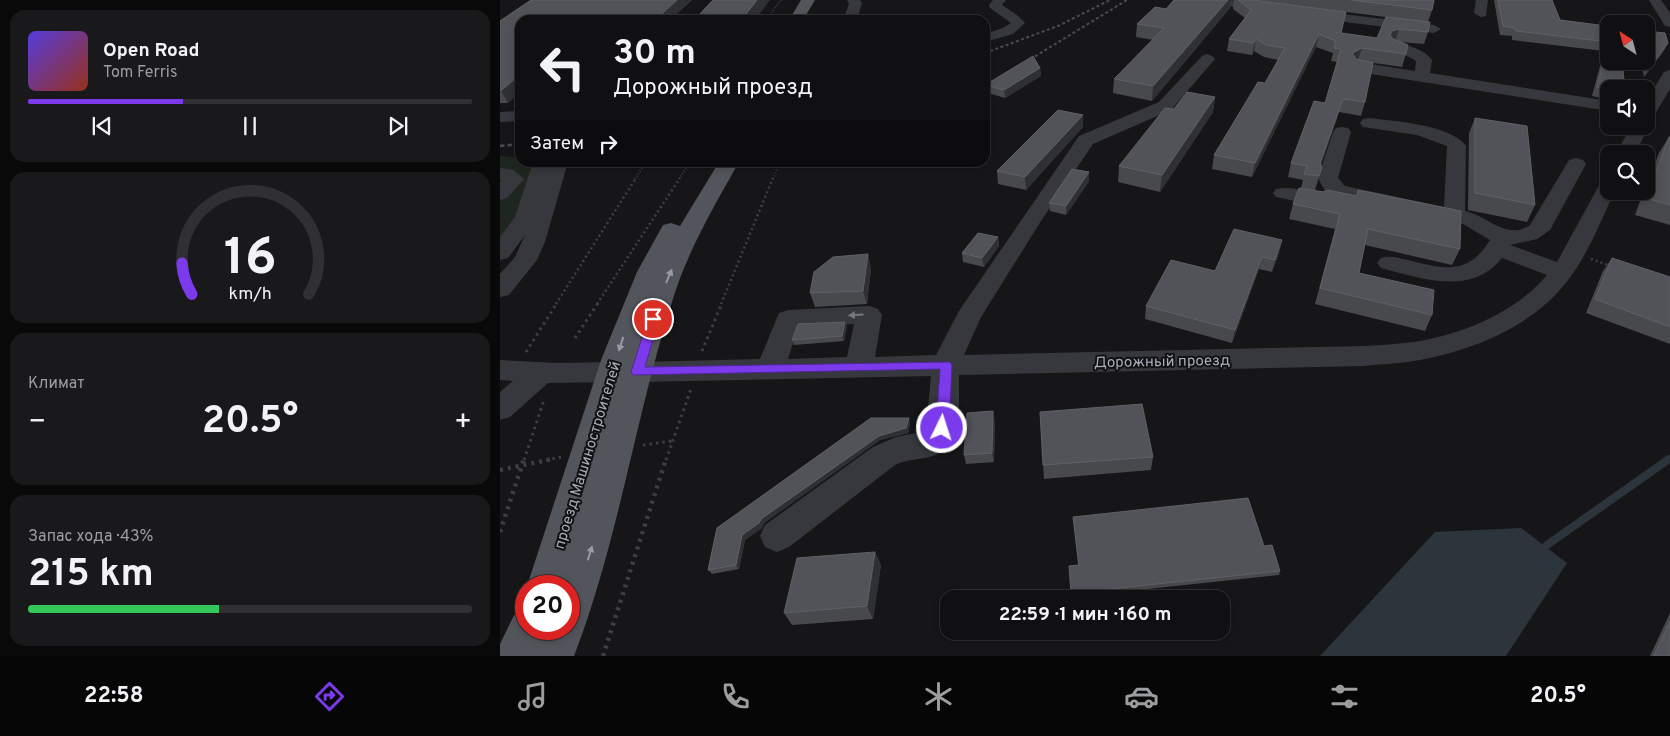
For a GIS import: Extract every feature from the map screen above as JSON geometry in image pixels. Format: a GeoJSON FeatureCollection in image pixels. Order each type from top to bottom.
{"type":"FeatureCollection","features":[{"type":"Feature","properties":{"kind":"main road"},"geometry":{"type":"LineString","coordinates":[[799,15],[808,0]]}},
{"type":"Feature","properties":{"kind":"main road"},"geometry":{"type":"LineString","coordinates":[[810,15],[818,0]]}},
{"type":"Feature","properties":{"kind":"main road","name":"проезд Машиностроителей"},"geometry":{"type":"LineString","coordinates":[[580,583],[590,553],[625,372],[628,324],[646,279],[704,167]]}},
{"type":"Feature","properties":{"kind":"main road","name":"проезд Машиностроителей"},"geometry":{"type":"LineString","coordinates":[[550,575],[625,372],[659,301],[688,231],[726,167]]}},
{"type":"Feature","properties":{"kind":"main road"},"geometry":{"type":"LineString","coordinates":[[516,656],[523,640]]}},
{"type":"Feature","properties":{"kind":"main road"},"geometry":{"type":"LineString","coordinates":[[553,656],[560,640]]}},
{"type":"Feature","properties":{"kind":"street"},"geometry":{"type":"LineString","coordinates":[[852,0],[856,3],[852,15]]}},
{"type":"Feature","properties":{"kind":"street"},"geometry":{"type":"LineString","coordinates":[[990,36],[1016,27],[1018,22],[995,6],[1000,0]]}},
{"type":"Feature","properties":{"kind":"street"},"geometry":{"type":"LineString","coordinates":[[1225,0],[1240,5],[1434,29]]}},
{"type":"Feature","properties":{"kind":"street"},"geometry":{"type":"LineString","coordinates":[[1655,0],[1670,23]]}},
{"type":"Feature","properties":{"kind":"street"},"geometry":{"type":"LineString","coordinates":[[990,24],[1013,17]]}},
{"type":"Feature","properties":{"kind":"street"},"geometry":{"type":"LineString","coordinates":[[1396,47],[1421,56],[1424,60],[1422,76]]}},
{"type":"Feature","properties":{"kind":"street"},"geometry":{"type":"LineString","coordinates":[[777,536],[884,456],[896,450],[931,444],[938,439],[942,428],[946,365],[968,317],[1030,220],[1086,140],[1165,106],[1207,59]]}},
{"type":"Feature","properties":{"kind":"street"},"geometry":{"type":"LineString","coordinates":[[1358,68],[1422,76],[1600,105]]}},
{"type":"Feature","properties":{"kind":"street"},"geometry":{"type":"LineString","coordinates":[[1655,101],[1669,79]]}},
{"type":"Feature","properties":{"kind":"street"},"geometry":{"type":"LineString","coordinates":[[500,117],[515,116]]}},
{"type":"Feature","properties":{"kind":"street"},"geometry":{"type":"LineString","coordinates":[[1369,123],[1426,131],[1454,142],[1457,146],[1454,215]]}},
{"type":"Feature","properties":{"kind":"street"},"geometry":{"type":"LineString","coordinates":[[1342,132],[1328,178],[1332,186],[1338,191],[1454,215],[1482,224],[1501,244],[1567,263]]}},
{"type":"Feature","properties":{"kind":"street"},"geometry":{"type":"LineString","coordinates":[[500,156],[515,158]]}},
{"type":"Feature","properties":{"kind":"street"},"geometry":{"type":"LineString","coordinates":[[1389,263],[1448,276],[1463,276],[1476,271],[1501,244],[1536,232],[1542,225],[1576,164]]}},
{"type":"Feature","properties":{"kind":"street"},"geometry":{"type":"LineString","coordinates":[[500,253],[507,235],[526,218],[540,167]]}},
{"type":"Feature","properties":{"kind":"street"},"geometry":{"type":"LineString","coordinates":[[500,289],[525,260],[534,242],[556,167]]}},
{"type":"Feature","properties":{"kind":"street"},"geometry":{"type":"LineString","coordinates":[[500,174],[506,174],[514,179],[500,194]]}},
{"type":"Feature","properties":{"kind":"street"},"geometry":{"type":"LineString","coordinates":[[1283,193],[1324,199],[1333,196],[1338,191]]}},
{"type":"Feature","properties":{"kind":"street","name":"Дорожный проезд"},"geometry":{"type":"LineString","coordinates":[[525,378],[625,372],[1364,356],[1420,350],[1468,338],[1511,317],[1542,296],[1567,263],[1606,200]]}},
{"type":"Feature","properties":{"kind":"street"},"geometry":{"type":"LineString","coordinates":[[770,370],[788,319],[869,315],[859,367]]}},
{"type":"Feature","properties":{"kind":"street"},"geometry":{"type":"LineString","coordinates":[[500,409],[525,378]]}},
{"type":"Feature","properties":{"kind":"path"},"geometry":{"type":"LineString","coordinates":[[770,15],[781,0]]}},
{"type":"Feature","properties":{"kind":"path"},"geometry":{"type":"LineString","coordinates":[[500,532],[524,464],[525,378],[643,167]]}},
{"type":"Feature","properties":{"kind":"path"},"geometry":{"type":"LineString","coordinates":[[575,338],[687,167]]}},
{"type":"Feature","properties":{"kind":"path"},"geometry":{"type":"LineString","coordinates":[[699,359],[778,167]]}},
{"type":"Feature","properties":{"kind":"path"},"geometry":{"type":"LineString","coordinates":[[1567,263],[1614,267]]}},
{"type":"Feature","properties":{"kind":"path"},"geometry":{"type":"LineString","coordinates":[[603,656],[672,441],[691,392]]}},
{"type":"Feature","properties":{"kind":"path"},"geometry":{"type":"LineString","coordinates":[[633,446],[672,441]]}},
{"type":"Feature","properties":{"kind":"path"},"geometry":{"type":"LineString","coordinates":[[500,470],[564,457]]}},
{"type":"Feature","properties":{"kind":"shaded area"},"geometry":{"type":"Polygon","coordinates":[[[500,156],[515,158],[515,167],[541,167],[500,253],[500,156]]]}},
{"type":"Feature","properties":{"kind":"shaded area"},"geometry":{"type":"Polygon","coordinates":[[[1521,528],[1567,563],[1506,656],[1320,656],[1435,532],[1521,528]]]}},
{"type":"Feature","properties":{"kind":"building"},"geometry":{"type":"Polygon","coordinates":[[[531,0],[677,0],[660,15],[515,15],[515,79],[500,91],[500,21],[531,0]]]}},
{"type":"Feature","properties":{"kind":"building"},"geometry":{"type":"Polygon","coordinates":[[[713,0],[757,0],[745,15],[699,15],[713,0]]]}},
{"type":"Feature","properties":{"kind":"building"},"geometry":{"type":"Polygon","coordinates":[[[1174,0],[1228,0],[1153,86],[1114,79],[1164,28],[1137,24],[1155,7],[1166,9],[1174,0]]]}},
{"type":"Feature","properties":{"kind":"building"},"geometry":{"type":"Polygon","coordinates":[[[1238,0],[1252,0],[1346,12],[1341,33],[1377,38],[1386,17],[1430,22],[1428,32],[1399,29],[1392,31],[1390,35],[1393,39],[1408,45],[1406,54],[1362,48],[1352,53],[1356,59],[1373,63],[1365,102],[1343,99],[1320,163],[1322,167],[1319,176],[1304,174],[1307,166],[1291,163],[1314,101],[1325,103],[1341,49],[1334,48],[1336,41],[1319,34],[1255,163],[1214,155],[1258,82],[1265,83],[1285,48],[1266,45],[1256,39],[1254,43],[1229,39],[1251,10],[1238,0]]]}},
{"type":"Feature","properties":{"kind":"building"},"geometry":{"type":"Polygon","coordinates":[[[1351,0],[1434,0],[1432,10],[1351,0]]]}},
{"type":"Feature","properties":{"kind":"building"},"geometry":{"type":"Polygon","coordinates":[[[1498,0],[1552,0],[1560,20],[1600,25],[1600,41],[1516,31],[1515,28],[1503,26],[1498,0]]]}},
{"type":"Feature","properties":{"kind":"building"},"geometry":{"type":"Polygon","coordinates":[[[1655,32],[1665,33],[1668,43],[1655,61],[1655,32]]]}},
{"type":"Feature","properties":{"kind":"building"},"geometry":{"type":"Polygon","coordinates":[[[1033,56],[1040,68],[1004,90],[990,86],[990,82],[1033,56]]]}},
{"type":"Feature","properties":{"kind":"building"},"geometry":{"type":"Polygon","coordinates":[[[1601,70],[1623,70],[1624,80],[1600,80],[1600,88],[1597,87],[1601,70]]]}},
{"type":"Feature","properties":{"kind":"building"},"geometry":{"type":"Polygon","coordinates":[[[1187,92],[1215,97],[1162,175],[1119,166],[1165,108],[1174,109],[1187,92]]]}},
{"type":"Feature","properties":{"kind":"building"},"geometry":{"type":"Polygon","coordinates":[[[1058,110],[1083,115],[1025,177],[997,171],[1058,110]]]}},
{"type":"Feature","properties":{"kind":"building"},"geometry":{"type":"Polygon","coordinates":[[[1475,118],[1527,126],[1535,205],[1475,193],[1475,118]]]}},
{"type":"Feature","properties":{"kind":"building"},"geometry":{"type":"Polygon","coordinates":[[[1670,137],[1670,205],[1653,200],[1655,200],[1655,174],[1670,137]]]}},
{"type":"Feature","properties":{"kind":"building"},"geometry":{"type":"Polygon","coordinates":[[[1072,169],[1089,172],[1066,206],[1049,203],[1072,169]]]}},
{"type":"Feature","properties":{"kind":"building"},"geometry":{"type":"Polygon","coordinates":[[[1299,188],[1323,192],[1328,190],[1357,196],[1358,190],[1461,211],[1460,249],[1368,229],[1359,273],[1434,290],[1432,315],[1320,288],[1340,214],[1293,204],[1299,188]]]}},
{"type":"Feature","properties":{"kind":"building"},"geometry":{"type":"Polygon","coordinates":[[[1234,229],[1282,240],[1275,260],[1262,257],[1235,330],[1146,306],[1171,260],[1215,271],[1234,229]]]}},
{"type":"Feature","properties":{"kind":"building"},"geometry":{"type":"Polygon","coordinates":[[[978,233],[998,237],[982,258],[962,253],[978,233]]]}},
{"type":"Feature","properties":{"kind":"building"},"geometry":{"type":"Polygon","coordinates":[[[868,254],[863,291],[810,293],[814,272],[833,257],[868,254]]]}},
{"type":"Feature","properties":{"kind":"building"},"geometry":{"type":"Polygon","coordinates":[[[1612,258],[1670,277],[1670,327],[1595,299],[1612,258]]]}},
{"type":"Feature","properties":{"kind":"building"},"geometry":{"type":"Polygon","coordinates":[[[845,322],[842,336],[792,340],[798,324],[845,322]]]}},
{"type":"Feature","properties":{"kind":"building"},"geometry":{"type":"Polygon","coordinates":[[[1142,404],[1153,457],[1043,465],[1040,412],[1142,404]]]}},
{"type":"Feature","properties":{"kind":"building"},"geometry":{"type":"Polygon","coordinates":[[[993,411],[992,453],[964,455],[967,413],[993,411]]]}},
{"type":"Feature","properties":{"kind":"building"},"geometry":{"type":"Polygon","coordinates":[[[871,418],[909,418],[906,428],[879,436],[761,519],[759,523],[742,535],[736,565],[708,570],[717,528],[871,418]]]}},
{"type":"Feature","properties":{"kind":"building"},"geometry":{"type":"Polygon","coordinates":[[[1248,498],[1264,546],[1272,545],[1280,571],[1100,590],[1071,590],[1069,566],[1079,565],[1073,517],[1248,498]]]}},
{"type":"Feature","properties":{"kind":"building"},"geometry":{"type":"Polygon","coordinates":[[[875,552],[867,606],[784,613],[797,558],[875,552]]]}},
{"type":"Feature","properties":{"kind":"building"},"geometry":{"type":"Polygon","coordinates":[[[1670,621],[1670,656],[1654,656],[1670,621]]]}},
{"type":"Feature","properties":{"kind":"waterway"},"geometry":{"type":"LineString","coordinates":[[1541,553],[1547,545],[1669,459]]}},
{"type":"Feature","properties":{"kind":"railway"},"geometry":{"type":"LineString","coordinates":[[990,51],[1058,26],[1110,0]]}},
{"type":"Feature","properties":{"kind":"railway"},"geometry":{"type":"LineString","coordinates":[[1021,65],[1127,0]]}},
{"type":"Feature","properties":{"kind":"railway"},"geometry":{"type":"LineString","coordinates":[[500,146],[515,144]]}},
{"type":"Feature","properties":{"kind":"route"},"geometry":{"type":"LineString","coordinates":[[653,319],[638,372],[946,365],[942,428]]}}]}
